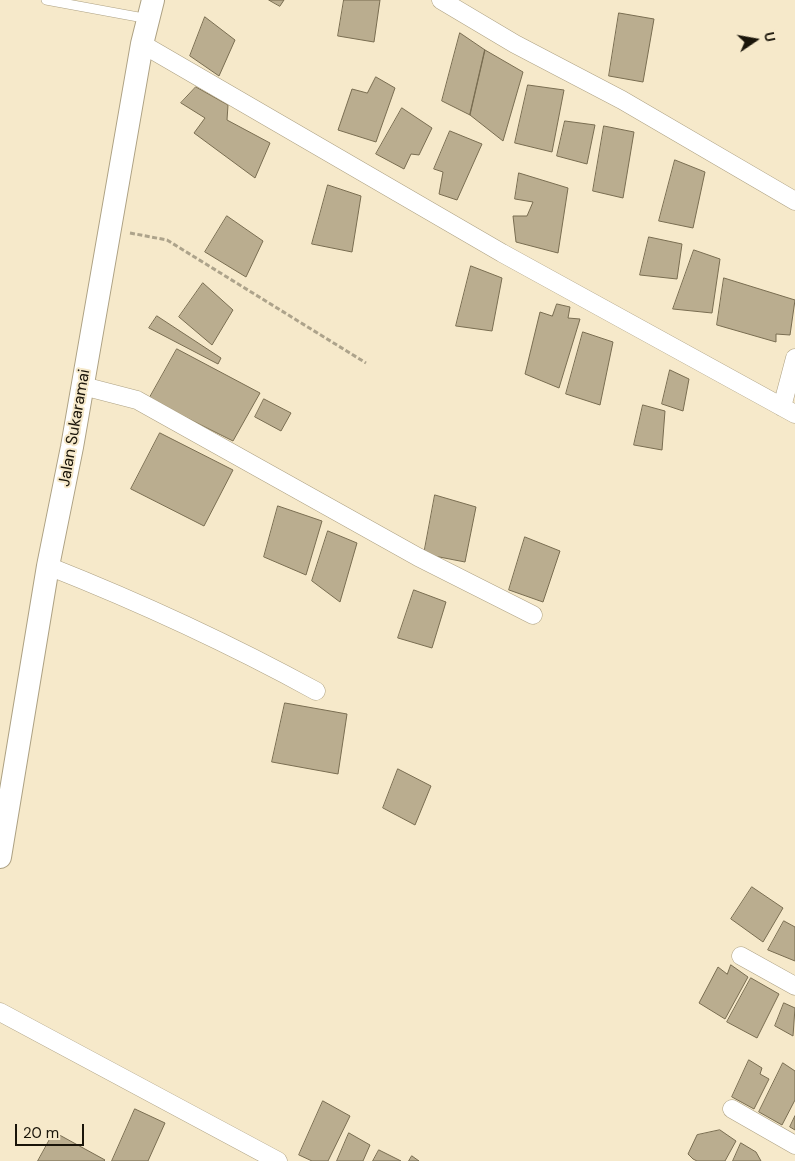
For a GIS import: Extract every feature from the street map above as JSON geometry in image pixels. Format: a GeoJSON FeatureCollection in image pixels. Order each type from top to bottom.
{"type":"FeatureCollection","features":[{"type":"Feature","properties":{"kind":"street"},"geometry":{"type":"LineString","coordinates":[[441,0],[515,44],[622,100],[795,201]]}},
{"type":"Feature","properties":{"kind":"street","name":"Jalan Sukaramai"},"geometry":{"type":"LineString","coordinates":[[0,857],[48,566],[83,386],[142,44],[151,10]]}},
{"type":"Feature","properties":{"kind":"street"},"geometry":{"type":"LineString","coordinates":[[142,44],[502,253],[788,410],[795,358]]}},
{"type":"Feature","properties":{"kind":"street"},"geometry":{"type":"LineString","coordinates":[[83,386],[137,400],[418,557],[533,616]]}},
{"type":"Feature","properties":{"kind":"street"},"geometry":{"type":"LineString","coordinates":[[48,566],[102,587],[251,657],[316,692]]}},
{"type":"Feature","properties":{"kind":"street"},"geometry":{"type":"LineString","coordinates":[[741,956],[795,986]]}},
{"type":"Feature","properties":{"kind":"street"},"geometry":{"type":"LineString","coordinates":[[0,1012],[278,1161]]}},
{"type":"Feature","properties":{"kind":"street"},"geometry":{"type":"LineString","coordinates":[[732,1110],[795,1145]]}},
{"type":"Feature","properties":{"kind":"lane"},"geometry":{"type":"LineString","coordinates":[[46,0],[151,10]]}},
{"type":"Feature","properties":{"kind":"path"},"geometry":{"type":"LineString","coordinates":[[110,230],[167,240],[366,363]]}},
{"type":"Feature","properties":{"kind":"building"},"geometry":{"type":"Polygon","coordinates":[[[269,0],[284,0],[280,6],[269,0]]]}},
{"type":"Feature","properties":{"kind":"building"},"geometry":{"type":"Polygon","coordinates":[[[344,0],[380,0],[374,42],[338,36],[344,0]]]}},
{"type":"Feature","properties":{"kind":"building"},"geometry":{"type":"Polygon","coordinates":[[[619,13],[654,19],[643,82],[609,76],[619,13]]]}},
{"type":"Feature","properties":{"kind":"building"},"geometry":{"type":"Polygon","coordinates":[[[205,17],[235,40],[219,76],[190,56],[205,17]]]}},
{"type":"Feature","properties":{"kind":"building"},"geometry":{"type":"Polygon","coordinates":[[[460,33],[485,50],[470,115],[442,101],[460,33]]]}},
{"type":"Feature","properties":{"kind":"building"},"geometry":{"type":"Polygon","coordinates":[[[485,50],[523,72],[503,141],[470,115],[485,50]]]}},
{"type":"Feature","properties":{"kind":"building"},"geometry":{"type":"Polygon","coordinates":[[[376,77],[395,88],[376,142],[338,130],[352,89],[367,93],[376,77]]]}},
{"type":"Feature","properties":{"kind":"building"},"geometry":{"type":"Polygon","coordinates":[[[528,85],[564,90],[552,152],[515,143],[528,85]]]}},
{"type":"Feature","properties":{"kind":"building"},"geometry":{"type":"Polygon","coordinates":[[[196,87],[228,105],[227,120],[270,143],[255,178],[194,133],[205,118],[181,103],[196,87]]]}},
{"type":"Feature","properties":{"kind":"building"},"geometry":{"type":"Polygon","coordinates":[[[402,108],[432,128],[419,155],[411,154],[404,169],[376,154],[402,108]]]}},
{"type":"Feature","properties":{"kind":"building"},"geometry":{"type":"Polygon","coordinates":[[[565,121],[595,125],[587,164],[557,156],[565,121]]]}},
{"type":"Feature","properties":{"kind":"building"},"geometry":{"type":"Polygon","coordinates":[[[604,126],[634,132],[623,198],[593,191],[604,126]]]}},
{"type":"Feature","properties":{"kind":"building"},"geometry":{"type":"Polygon","coordinates":[[[450,131],[482,144],[457,200],[439,194],[443,172],[434,169],[450,131]]]}},
{"type":"Feature","properties":{"kind":"building"},"geometry":{"type":"Polygon","coordinates":[[[675,160],[705,172],[693,228],[659,221],[675,160]]]}},
{"type":"Feature","properties":{"kind":"building"},"geometry":{"type":"Polygon","coordinates":[[[519,173],[568,188],[558,253],[516,242],[513,216],[527,216],[533,202],[515,199],[519,173]]]}},
{"type":"Feature","properties":{"kind":"building"},"geometry":{"type":"Polygon","coordinates":[[[328,185],[361,196],[352,252],[312,244],[328,185]]]}},
{"type":"Feature","properties":{"kind":"building"},"geometry":{"type":"Polygon","coordinates":[[[227,216],[263,241],[246,277],[205,252],[227,216]]]}},
{"type":"Feature","properties":{"kind":"building"},"geometry":{"type":"Polygon","coordinates":[[[649,237],[682,244],[677,279],[640,275],[649,237]]]}},
{"type":"Feature","properties":{"kind":"building"},"geometry":{"type":"Polygon","coordinates":[[[694,250],[720,259],[712,313],[673,309],[694,250]]]}},
{"type":"Feature","properties":{"kind":"building"},"geometry":{"type":"Polygon","coordinates":[[[471,266],[502,278],[492,331],[456,326],[471,266]]]}},
{"type":"Feature","properties":{"kind":"building"},"geometry":{"type":"Polygon","coordinates":[[[724,278],[795,300],[790,335],[776,334],[776,342],[717,325],[724,278]]]}},
{"type":"Feature","properties":{"kind":"building"},"geometry":{"type":"Polygon","coordinates":[[[203,283],[233,310],[212,345],[179,317],[203,283]]]}},
{"type":"Feature","properties":{"kind":"building"},"geometry":{"type":"Polygon","coordinates":[[[557,304],[570,307],[568,318],[580,319],[559,388],[525,374],[540,312],[552,316],[557,304]]]}},
{"type":"Feature","properties":{"kind":"building"},"geometry":{"type":"Polygon","coordinates":[[[157,316],[221,358],[218,364],[149,328],[157,316]]]}},
{"type":"Feature","properties":{"kind":"building"},"geometry":{"type":"Polygon","coordinates":[[[583,332],[613,342],[600,405],[566,394],[583,332]]]}},
{"type":"Feature","properties":{"kind":"building"},"geometry":{"type":"Polygon","coordinates":[[[177,349],[260,393],[233,441],[149,399],[177,349]]]}},
{"type":"Feature","properties":{"kind":"building"},"geometry":{"type":"Polygon","coordinates":[[[670,370],[689,379],[683,411],[662,404],[670,370]]]}},
{"type":"Feature","properties":{"kind":"building"},"geometry":{"type":"Polygon","coordinates":[[[264,399],[291,413],[281,431],[255,417],[264,399]]]}},
{"type":"Feature","properties":{"kind":"building"},"geometry":{"type":"Polygon","coordinates":[[[643,405],[665,411],[662,450],[634,445],[643,405]]]}},
{"type":"Feature","properties":{"kind":"building"},"geometry":{"type":"Polygon","coordinates":[[[160,433],[233,470],[204,526],[131,489],[160,433]]]}},
{"type":"Feature","properties":{"kind":"building"},"geometry":{"type":"Polygon","coordinates":[[[435,495],[476,507],[465,562],[424,554],[435,495]]]}},
{"type":"Feature","properties":{"kind":"building"},"geometry":{"type":"Polygon","coordinates":[[[278,506],[322,521],[306,575],[264,557],[278,506]]]}},
{"type":"Feature","properties":{"kind":"building"},"geometry":{"type":"Polygon","coordinates":[[[328,531],[357,543],[340,602],[312,581],[328,531]]]}},
{"type":"Feature","properties":{"kind":"building"},"geometry":{"type":"Polygon","coordinates":[[[525,537],[560,551],[543,602],[509,590],[525,537]]]}},
{"type":"Feature","properties":{"kind":"building"},"geometry":{"type":"Polygon","coordinates":[[[414,590],[446,602],[432,648],[398,638],[414,590]]]}},
{"type":"Feature","properties":{"kind":"building"},"geometry":{"type":"Polygon","coordinates":[[[285,703],[347,714],[338,774],[272,762],[285,703]]]}},
{"type":"Feature","properties":{"kind":"building"},"geometry":{"type":"Polygon","coordinates":[[[398,769],[431,786],[415,825],[383,808],[398,769]]]}},
{"type":"Feature","properties":{"kind":"building"},"geometry":{"type":"Polygon","coordinates":[[[752,887],[783,908],[763,942],[731,919],[752,887]]]}},
{"type":"Feature","properties":{"kind":"building"},"geometry":{"type":"Polygon","coordinates":[[[784,921],[795,927],[795,961],[768,950],[784,921]]]}},
{"type":"Feature","properties":{"kind":"building"},"geometry":{"type":"Polygon","coordinates":[[[731,965],[748,977],[725,1019],[699,1003],[718,967],[727,974],[731,965]]]}},
{"type":"Feature","properties":{"kind":"building"},"geometry":{"type":"Polygon","coordinates":[[[751,978],[779,994],[757,1038],[727,1022],[751,978]]]}},
{"type":"Feature","properties":{"kind":"building"},"geometry":{"type":"Polygon","coordinates":[[[784,1003],[795,1008],[793,1036],[775,1026],[784,1003]]]}},
{"type":"Feature","properties":{"kind":"building"},"geometry":{"type":"Polygon","coordinates":[[[749,1060],[762,1068],[760,1074],[769,1079],[754,1109],[732,1097],[749,1060]]]}},
{"type":"Feature","properties":{"kind":"building"},"geometry":{"type":"Polygon","coordinates":[[[783,1063],[795,1071],[795,1100],[782,1125],[759,1112],[783,1063]]]}},
{"type":"Feature","properties":{"kind":"building"},"geometry":{"type":"Polygon","coordinates":[[[323,1101],[350,1116],[328,1161],[312,1161],[299,1155],[323,1101]]]}},
{"type":"Feature","properties":{"kind":"building"},"geometry":{"type":"Polygon","coordinates":[[[135,1109],[165,1123],[148,1161],[112,1161],[135,1109]]]}},
{"type":"Feature","properties":{"kind":"building"},"geometry":{"type":"Polygon","coordinates":[[[795,1116],[795,1130],[790,1127],[795,1116]]]}},
{"type":"Feature","properties":{"kind":"building"},"geometry":{"type":"Polygon","coordinates":[[[720,1130],[736,1141],[725,1161],[697,1161],[688,1154],[697,1135],[720,1130]]]}},
{"type":"Feature","properties":{"kind":"building"},"geometry":{"type":"Polygon","coordinates":[[[54,1132],[105,1160],[38,1161],[54,1132]]]}},
{"type":"Feature","properties":{"kind":"building"},"geometry":{"type":"Polygon","coordinates":[[[349,1133],[370,1145],[363,1161],[337,1161],[349,1133]]]}},
{"type":"Feature","properties":{"kind":"building"},"geometry":{"type":"Polygon","coordinates":[[[741,1143],[756,1152],[761,1161],[733,1161],[741,1143]]]}},
{"type":"Feature","properties":{"kind":"building"},"geometry":{"type":"Polygon","coordinates":[[[379,1150],[401,1161],[373,1161],[379,1150]]]}},
{"type":"Feature","properties":{"kind":"building"},"geometry":{"type":"Polygon","coordinates":[[[412,1156],[419,1161],[409,1161],[412,1156]]]}}]}
